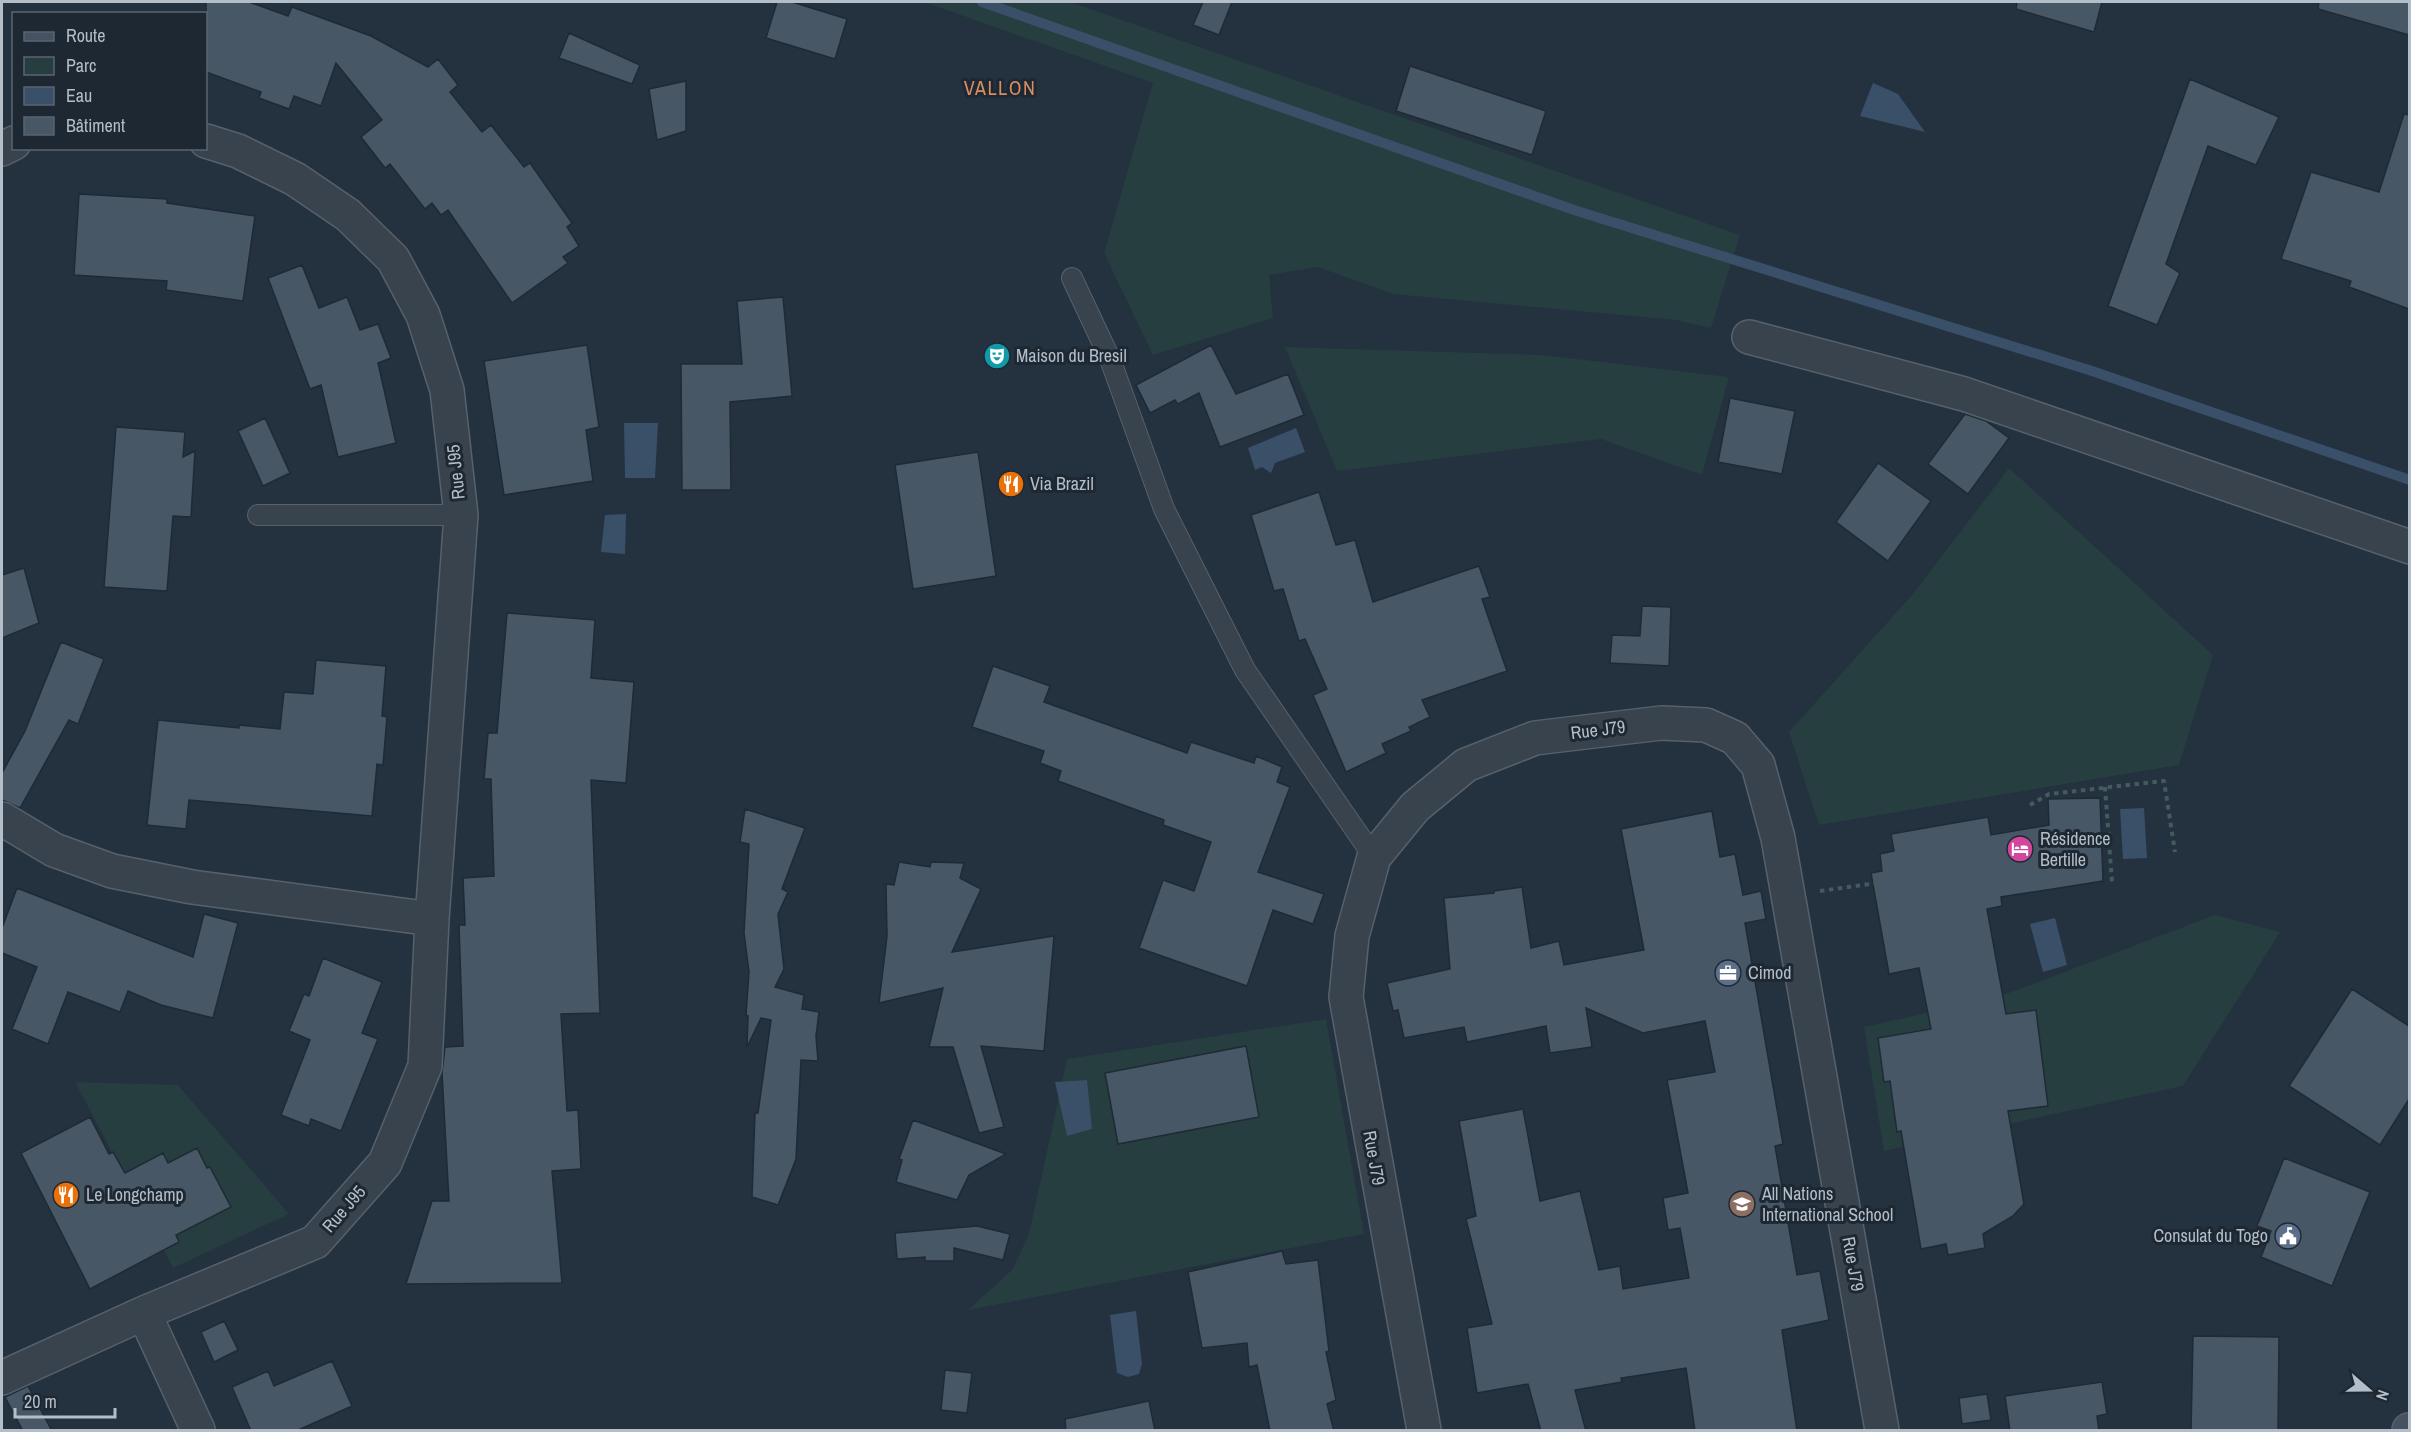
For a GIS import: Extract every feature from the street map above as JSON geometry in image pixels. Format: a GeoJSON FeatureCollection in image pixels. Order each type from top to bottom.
{"type":"FeatureCollection","features":[{"type":"Feature","properties":{"kind":"street","name":"Rue J95"},"geometry":{"type":"LineString","coordinates":[[2,1378],[144,1313],[315,1242],[385,1163],[425,1066],[432,920],[460,515],[447,390],[423,315],[393,259],[348,215],[295,179],[238,151],[207,141]]}},
{"type":"Feature","properties":{"kind":"street"},"geometry":{"type":"LineString","coordinates":[[1749,337],[1964,394],[2409,547]]}},
{"type":"Feature","properties":{"kind":"street","name":"Rue J79"},"geometry":{"type":"LineString","coordinates":[[1424,1431],[1346,997],[1352,936],[1374,857],[1415,807],[1466,765],[1534,738],[1661,723],[1707,724],[1735,738],[1758,765],[1778,838],[1789,896],[1882,1431]]}},
{"type":"Feature","properties":{"kind":"street"},"geometry":{"type":"LineString","coordinates":[[2,819],[54,850],[112,871],[192,887],[432,920]]}},
{"type":"Feature","properties":{"kind":"street"},"geometry":{"type":"LineString","coordinates":[[144,1313],[198,1431]]}},
{"type":"Feature","properties":{"kind":"lane"},"geometry":{"type":"LineString","coordinates":[[1072,278],[1110,359],[1164,509],[1245,670],[1374,857]]}},
{"type":"Feature","properties":{"kind":"lane"},"geometry":{"type":"LineString","coordinates":[[258,515],[460,515]]}},
{"type":"Feature","properties":{"kind":"path"},"geometry":{"type":"LineString","coordinates":[[2030,805],[2049,794],[2164,781],[2175,852]]}},
{"type":"Feature","properties":{"kind":"path"},"geometry":{"type":"LineString","coordinates":[[2105,787],[2112,882]]}},
{"type":"Feature","properties":{"kind":"path"},"geometry":{"type":"LineString","coordinates":[[1789,896],[1884,882]]}},
{"type":"Feature","properties":{"kind":"green space"},"geometry":{"type":"Polygon","coordinates":[[[924,2],[1070,2],[1740,235],[1711,328],[1676,320],[1393,294],[1318,267],[1269,275],[1273,318],[1153,355],[1104,253],[1153,83],[924,2]]]}},
{"type":"Feature","properties":{"kind":"green space"},"geometry":{"type":"Polygon","coordinates":[[[1285,347],[1543,355],[1729,377],[1702,475],[1601,439],[1337,471],[1285,347]]]}},
{"type":"Feature","properties":{"kind":"green space"},"geometry":{"type":"Polygon","coordinates":[[[2009,468],[2213,655],[2179,765],[1819,825],[1789,732],[1912,595],[2009,468]]]}},
{"type":"Feature","properties":{"kind":"green space"},"geometry":{"type":"Polygon","coordinates":[[[2215,915],[2280,932],[2183,1086],[1884,1151],[1864,1027],[1998,997],[2215,915]]]}},
{"type":"Feature","properties":{"kind":"green space"},"geometry":{"type":"Polygon","coordinates":[[[1326,1019],[1364,1234],[968,1310],[1012,1270],[1029,1234],[1067,1059],[1326,1019]]]}},
{"type":"Feature","properties":{"kind":"green space"},"geometry":{"type":"Polygon","coordinates":[[[75,1082],[178,1085],[289,1214],[173,1268],[75,1082]]]}},
{"type":"Feature","properties":{"kind":"water"},"geometry":{"type":"Polygon","coordinates":[[[1873,83],[1898,94],[1925,132],[1860,116],[1873,83]]]}},
{"type":"Feature","properties":{"kind":"water"},"geometry":{"type":"Polygon","coordinates":[[[624,423],[658,423],[655,478],[625,478],[624,423]]]}},
{"type":"Feature","properties":{"kind":"water"},"geometry":{"type":"Polygon","coordinates":[[[1296,428],[1305,452],[1275,463],[1271,473],[1262,467],[1255,470],[1248,448],[1296,428]]]}},
{"type":"Feature","properties":{"kind":"water"},"geometry":{"type":"Polygon","coordinates":[[[626,514],[625,554],[601,552],[605,515],[626,514]]]}},
{"type":"Feature","properties":{"kind":"water"},"geometry":{"type":"Polygon","coordinates":[[[2144,808],[2147,858],[2123,859],[2120,809],[2144,808]]]}},
{"type":"Feature","properties":{"kind":"water"},"geometry":{"type":"Polygon","coordinates":[[[2055,918],[2067,965],[2043,972],[2030,924],[2055,918]]]}},
{"type":"Feature","properties":{"kind":"water"},"geometry":{"type":"Polygon","coordinates":[[[1087,1080],[1092,1129],[1067,1136],[1055,1082],[1087,1080]]]}},
{"type":"Feature","properties":{"kind":"water"},"geometry":{"type":"Polygon","coordinates":[[[1136,1311],[1142,1364],[1139,1374],[1128,1377],[1117,1373],[1110,1315],[1136,1311]]]}},
{"type":"Feature","properties":{"kind":"building"},"geometry":{"type":"Polygon","coordinates":[[[206,2],[249,2],[288,16],[292,7],[371,36],[428,67],[438,59],[458,85],[450,92],[482,132],[491,125],[524,167],[530,163],[572,223],[567,227],[579,246],[563,257],[568,263],[512,303],[448,210],[441,215],[432,203],[425,209],[390,164],[385,168],[361,137],[382,120],[336,63],[321,106],[294,96],[289,109],[259,98],[261,92],[207,72],[206,2]]]}},
{"type":"Feature","properties":{"kind":"building"},"geometry":{"type":"Polygon","coordinates":[[[777,2],[792,2],[847,19],[835,59],[766,38],[777,2]]]}},
{"type":"Feature","properties":{"kind":"building"},"geometry":{"type":"Polygon","coordinates":[[[1203,2],[1232,2],[1219,35],[1193,25],[1203,2]]]}},
{"type":"Feature","properties":{"kind":"building"},"geometry":{"type":"Polygon","coordinates":[[[2017,2],[2102,2],[2094,32],[2016,9],[2017,2]]]}},
{"type":"Feature","properties":{"kind":"building"},"geometry":{"type":"Polygon","coordinates":[[[2319,2],[2409,2],[2409,35],[2318,9],[2319,2]]]}},
{"type":"Feature","properties":{"kind":"building"},"geometry":{"type":"Polygon","coordinates":[[[569,33],[640,65],[632,84],[559,58],[569,33]]]}},
{"type":"Feature","properties":{"kind":"building"},"geometry":{"type":"Polygon","coordinates":[[[1410,66],[1546,111],[1532,155],[1396,111],[1410,66]]]}},
{"type":"Feature","properties":{"kind":"building"},"geometry":{"type":"Polygon","coordinates":[[[2190,79],[2279,117],[2256,165],[2208,146],[2166,264],[2180,273],[2157,325],[2108,306],[2190,79]]]}},
{"type":"Feature","properties":{"kind":"building"},"geometry":{"type":"Polygon","coordinates":[[[686,81],[686,131],[657,140],[649,89],[686,81]]]}},
{"type":"Feature","properties":{"kind":"building"},"geometry":{"type":"Polygon","coordinates":[[[2404,114],[2409,115],[2409,309],[2349,287],[2351,281],[2281,259],[2311,172],[2379,192],[2404,114]]]}},
{"type":"Feature","properties":{"kind":"building"},"geometry":{"type":"Polygon","coordinates":[[[79,194],[167,199],[167,203],[255,216],[243,301],[166,290],[167,281],[74,275],[79,194]]]}},
{"type":"Feature","properties":{"kind":"building"},"geometry":{"type":"Polygon","coordinates":[[[302,265],[319,308],[347,297],[360,330],[378,324],[391,358],[378,363],[396,443],[338,457],[321,385],[310,389],[268,278],[302,265]]]}},
{"type":"Feature","properties":{"kind":"building"},"geometry":{"type":"Polygon","coordinates":[[[783,297],[792,396],[730,402],[731,490],[682,490],[681,364],[742,364],[737,301],[783,297]]]}},
{"type":"Feature","properties":{"kind":"building"},"geometry":{"type":"Polygon","coordinates":[[[587,345],[599,427],[586,430],[593,481],[504,495],[484,361],[587,345]]]}},
{"type":"Feature","properties":{"kind":"building"},"geometry":{"type":"Polygon","coordinates":[[[1211,345],[1236,394],[1288,374],[1304,415],[1220,447],[1199,393],[1178,404],[1175,400],[1150,413],[1136,385],[1211,345]]]}},
{"type":"Feature","properties":{"kind":"building"},"geometry":{"type":"Polygon","coordinates":[[[1730,398],[1795,411],[1782,474],[1718,462],[1730,398]]]}},
{"type":"Feature","properties":{"kind":"building"},"geometry":{"type":"Polygon","coordinates":[[[1965,414],[1986,421],[2009,438],[1968,494],[1928,464],[1965,414]]]}},
{"type":"Feature","properties":{"kind":"building"},"geometry":{"type":"Polygon","coordinates":[[[265,418],[290,473],[263,486],[238,431],[265,418]]]}},
{"type":"Feature","properties":{"kind":"building"},"geometry":{"type":"Polygon","coordinates":[[[116,427],[185,432],[183,457],[195,451],[191,517],[173,516],[167,591],[104,587],[116,427]]]}},
{"type":"Feature","properties":{"kind":"building"},"geometry":{"type":"Polygon","coordinates":[[[978,452],[996,576],[913,589],[895,465],[978,452]]]}},
{"type":"Feature","properties":{"kind":"building"},"geometry":{"type":"Polygon","coordinates":[[[1878,463],[1931,501],[1888,561],[1836,522],[1878,463]]]}},
{"type":"Feature","properties":{"kind":"building"},"geometry":{"type":"Polygon","coordinates":[[[1319,492],[1336,545],[1355,540],[1373,602],[1479,566],[1490,597],[1482,599],[1507,671],[1422,700],[1430,717],[1409,727],[1411,731],[1382,744],[1386,753],[1346,772],[1313,695],[1327,689],[1305,639],[1299,641],[1283,589],[1274,591],[1251,515],[1319,492]]]}},
{"type":"Feature","properties":{"kind":"building"},"geometry":{"type":"Polygon","coordinates":[[[24,568],[39,623],[2,638],[2,575],[24,568]]]}},
{"type":"Feature","properties":{"kind":"building"},"geometry":{"type":"Polygon","coordinates":[[[1642,606],[1671,607],[1669,666],[1610,663],[1612,635],[1640,636],[1642,606]]]}},
{"type":"Feature","properties":{"kind":"building"},"geometry":{"type":"Polygon","coordinates":[[[507,613],[595,620],[591,678],[634,682],[626,783],[591,780],[600,1013],[561,1014],[567,1111],[578,1110],[581,1169],[552,1171],[562,1283],[406,1284],[432,1201],[449,1201],[442,1073],[445,1047],[463,1046],[459,925],[465,925],[463,878],[494,876],[491,779],[484,779],[488,733],[497,733],[507,613]]]}},
{"type":"Feature","properties":{"kind":"building"},"geometry":{"type":"Polygon","coordinates":[[[61,642],[104,659],[78,724],[69,720],[20,808],[2,800],[2,773],[25,731],[61,642]]]}},
{"type":"Feature","properties":{"kind":"building"},"geometry":{"type":"Polygon","coordinates":[[[316,660],[386,666],[382,716],[387,717],[383,765],[377,764],[372,816],[189,800],[186,829],[147,825],[158,720],[239,728],[239,725],[280,729],[284,692],[313,694],[316,660]]]}},
{"type":"Feature","properties":{"kind":"building"},"geometry":{"type":"Polygon","coordinates":[[[993,666],[1050,686],[1044,702],[1187,753],[1191,742],[1254,763],[1256,756],[1282,767],[1277,782],[1290,787],[1258,872],[1324,894],[1313,924],[1273,910],[1247,986],[1139,948],[1163,880],[1194,891],[1211,842],[1163,825],[1164,820],[1058,781],[1061,771],[1040,763],[1044,751],[972,727],[993,666]]]}},
{"type":"Feature","properties":{"kind":"building"},"geometry":{"type":"Polygon","coordinates":[[[2100,798],[2103,881],[2001,897],[2002,906],[1987,909],[2006,1014],[2036,1010],[2048,1106],[2008,1111],[2024,1204],[2013,1216],[1983,1234],[1985,1248],[1948,1255],[1946,1244],[1921,1249],[1901,1131],[1897,1132],[1890,1081],[1884,1082],[1878,1038],[1931,1029],[1919,968],[1889,974],[1871,873],[1882,871],[1880,854],[1894,851],[1891,834],[1988,817],[1991,835],[2049,825],[2048,799],[2100,798]]]}},
{"type":"Feature","properties":{"kind":"building"},"geometry":{"type":"Polygon","coordinates":[[[745,809],[805,828],[782,889],[788,892],[778,914],[784,969],[775,987],[804,995],[802,1009],[819,1012],[816,1036],[818,1061],[801,1060],[796,1159],[778,1205],[752,1197],[755,1113],[758,1113],[771,1020],[761,1018],[747,1047],[748,1016],[746,1015],[749,972],[744,933],[749,844],[740,842],[745,809]]]}},
{"type":"Feature","properties":{"kind":"building"},"geometry":{"type":"Polygon","coordinates":[[[1712,811],[1720,857],[1735,854],[1743,895],[1761,891],[1766,919],[1745,923],[1783,1144],[1775,1146],[1797,1275],[1820,1271],[1829,1320],[1782,1330],[1797,1431],[1695,1431],[1686,1368],[1621,1378],[1622,1382],[1575,1390],[1586,1431],[1541,1431],[1528,1384],[1477,1393],[1467,1328],[1492,1324],[1466,1219],[1476,1216],[1459,1121],[1523,1109],[1540,1201],[1580,1191],[1599,1270],[1620,1266],[1623,1289],[1689,1278],[1680,1228],[1668,1230],[1663,1198],[1688,1193],[1667,1080],[1715,1072],[1705,1021],[1643,1033],[1586,1008],[1592,1047],[1550,1053],[1546,1026],[1467,1042],[1464,1027],[1404,1038],[1398,1010],[1393,1011],[1387,983],[1450,969],[1444,898],[1494,893],[1494,891],[1522,887],[1531,948],[1559,941],[1564,965],[1644,950],[1621,829],[1712,811]]]}},
{"type":"Feature","properties":{"kind":"building"},"geometry":{"type":"Polygon","coordinates":[[[899,862],[930,867],[931,862],[964,863],[960,878],[981,889],[952,952],[1054,936],[1044,1051],[981,1046],[1004,1127],[979,1133],[953,1047],[929,1047],[943,988],[879,1003],[887,936],[886,884],[894,885],[899,862]]]}},
{"type":"Feature","properties":{"kind":"building"},"geometry":{"type":"Polygon","coordinates":[[[17,888],[193,957],[204,914],[238,923],[213,1018],[161,1005],[128,991],[120,1012],[68,992],[48,1044],[12,1029],[37,967],[2,953],[2,928],[17,888]]]}},
{"type":"Feature","properties":{"kind":"building"},"geometry":{"type":"Polygon","coordinates":[[[323,958],[382,982],[362,1033],[378,1039],[341,1131],[311,1119],[309,1126],[281,1115],[310,1040],[289,1031],[304,994],[309,996],[323,958]]]}},
{"type":"Feature","properties":{"kind":"building"},"geometry":{"type":"Polygon","coordinates":[[[2352,989],[2409,1026],[2409,1099],[2380,1145],[2289,1086],[2352,989]]]}},
{"type":"Feature","properties":{"kind":"building"},"geometry":{"type":"Polygon","coordinates":[[[1246,1046],[1259,1117],[1118,1144],[1105,1073],[1246,1046]]]}},
{"type":"Feature","properties":{"kind":"building"},"geometry":{"type":"Polygon","coordinates":[[[90,1117],[109,1154],[113,1152],[125,1173],[163,1153],[168,1163],[197,1148],[231,1207],[176,1235],[179,1242],[90,1289],[21,1153],[90,1117]]]}},
{"type":"Feature","properties":{"kind":"building"},"geometry":{"type":"Polygon","coordinates":[[[913,1120],[1006,1154],[969,1175],[957,1200],[896,1182],[902,1160],[899,1159],[913,1120]]]}},
{"type":"Feature","properties":{"kind":"building"},"geometry":{"type":"Polygon","coordinates":[[[2284,1158],[2370,1192],[2332,1286],[2261,1257],[2271,1231],[2257,1226],[2284,1158]]]}},
{"type":"Feature","properties":{"kind":"building"},"geometry":{"type":"Polygon","coordinates":[[[977,1226],[1010,1234],[1003,1260],[954,1248],[954,1261],[925,1261],[925,1257],[897,1259],[895,1233],[977,1226]]]}},
{"type":"Feature","properties":{"kind":"building"},"geometry":{"type":"Polygon","coordinates":[[[1282,1251],[1286,1264],[1318,1260],[1329,1351],[1326,1352],[1336,1400],[1327,1404],[1334,1431],[1270,1431],[1257,1365],[1249,1367],[1247,1343],[1202,1348],[1188,1272],[1282,1251]]]}},
{"type":"Feature","properties":{"kind":"building"},"geometry":{"type":"Polygon","coordinates":[[[224,1321],[238,1350],[214,1362],[201,1332],[224,1321]]]}},
{"type":"Feature","properties":{"kind":"building"},"geometry":{"type":"Polygon","coordinates":[[[2193,1336],[2279,1337],[2278,1431],[2191,1431],[2193,1336]]]}},
{"type":"Feature","properties":{"kind":"building"},"geometry":{"type":"Polygon","coordinates":[[[332,1361],[352,1406],[296,1431],[251,1431],[232,1387],[268,1371],[274,1386],[332,1361]]]}},
{"type":"Feature","properties":{"kind":"building"},"geometry":{"type":"Polygon","coordinates":[[[945,1370],[972,1373],[967,1413],[941,1410],[945,1370]]]}},
{"type":"Feature","properties":{"kind":"building"},"geometry":{"type":"Polygon","coordinates":[[[2102,1382],[2107,1414],[2097,1416],[2099,1431],[2010,1431],[2005,1396],[2102,1382]]]}},
{"type":"Feature","properties":{"kind":"building"},"geometry":{"type":"Polygon","coordinates":[[[28,1386],[52,1431],[23,1431],[5,1397],[28,1386]]]}},
{"type":"Feature","properties":{"kind":"building"},"geometry":{"type":"Polygon","coordinates":[[[1987,1394],[1991,1420],[1962,1424],[1959,1398],[1987,1394]]]}},
{"type":"Feature","properties":{"kind":"building"},"geometry":{"type":"Polygon","coordinates":[[[1149,1401],[1155,1431],[1066,1431],[1065,1419],[1149,1401]]]}},
{"type":"Feature","properties":{"kind":"waterway"},"geometry":{"type":"LineString","coordinates":[[982,2],[1577,211],[2089,370],[2410,480]]}},
{"type":"Feature","properties":{"kind":"place","name":"Maison du Bresil"},"geometry":{"type":"Point","coordinates":[997,356]}},
{"type":"Feature","properties":{"kind":"place","name":"Via Brazil"},"geometry":{"type":"Point","coordinates":[1011,484]}},
{"type":"Feature","properties":{"kind":"place","name":"Résidence Bertille"},"geometry":{"type":"Point","coordinates":[2020,849]}},
{"type":"Feature","properties":{"kind":"place","name":"Cimod"},"geometry":{"type":"Point","coordinates":[1728,973]}},
{"type":"Feature","properties":{"kind":"place","name":"Le Longchamp"},"geometry":{"type":"Point","coordinates":[66,1195]}},
{"type":"Feature","properties":{"kind":"place","name":"All Nations International School"},"geometry":{"type":"Point","coordinates":[1742,1204]}},
{"type":"Feature","properties":{"kind":"place","name":"Consulat du Togo"},"geometry":{"type":"Point","coordinates":[2288,1236]}},
{"type":"Feature","properties":{"kind":"district","name":"VALLON"},"geometry":{"type":"Point","coordinates":[1000,88]}}]}
